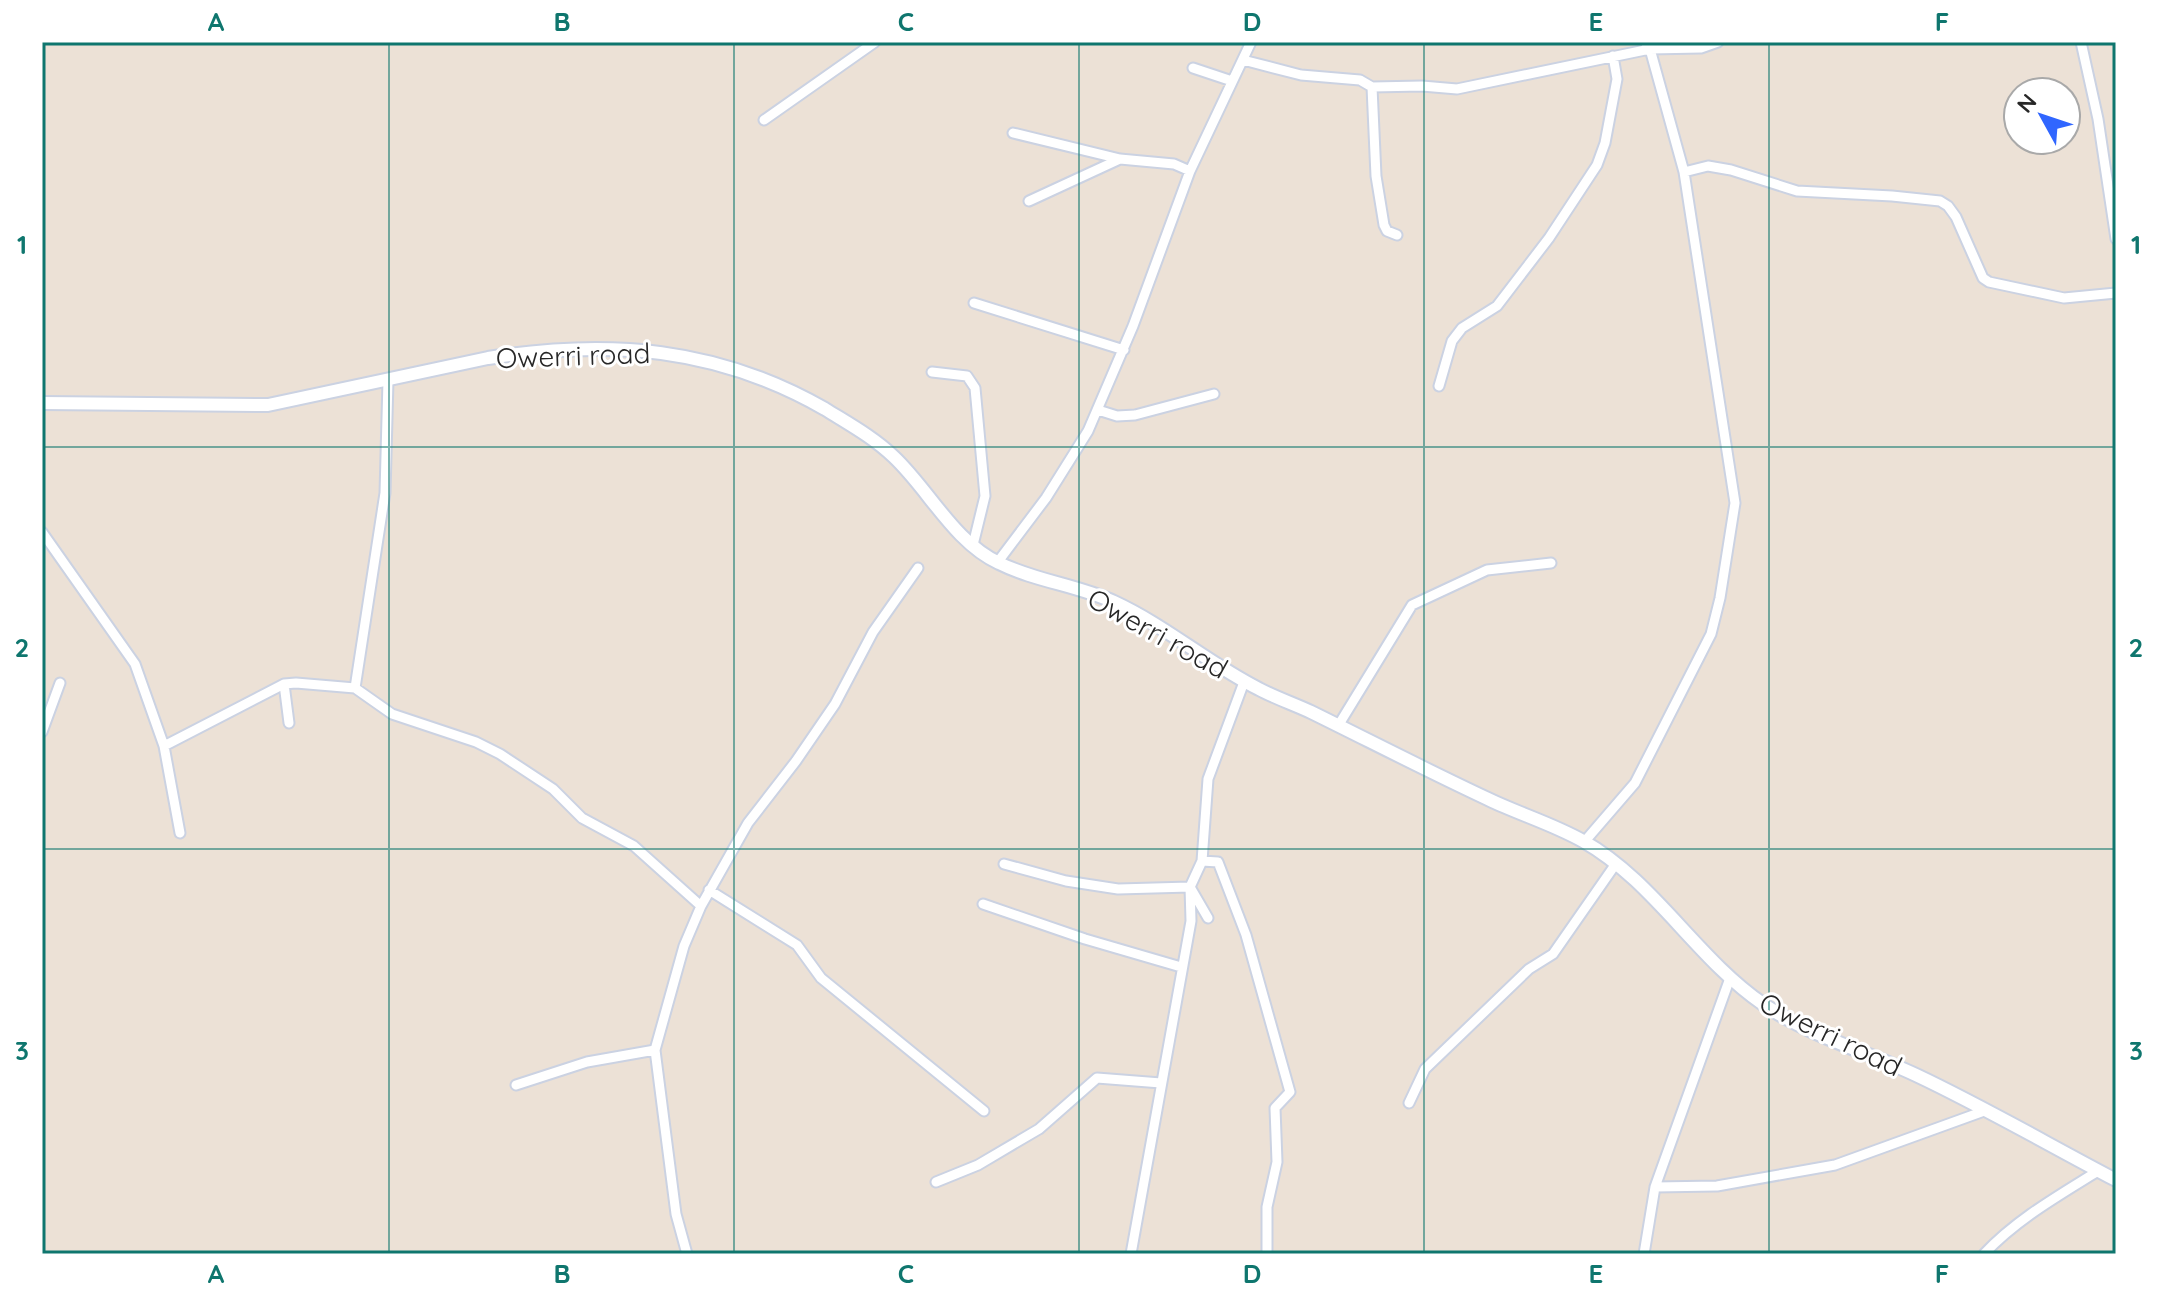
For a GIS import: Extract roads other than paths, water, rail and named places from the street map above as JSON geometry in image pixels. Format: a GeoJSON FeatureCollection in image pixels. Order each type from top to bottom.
{"type":"FeatureCollection","features":[{"type":"Feature","properties":{"kind":"main road","name":"Owerri road"},"geometry":{"type":"LineString","coordinates":[[42,403],[268,405],[519,353],[649,350],[705,360],[771,382],[872,438],[910,474],[973,545],[997,563],[1094,593],[1121,605],[1244,682],[1421,769],[1585,841],[1646,890],[1694,944],[1730,978],[1788,1019],[1987,1110],[2116,1180]]}},
{"type":"Feature","properties":{"kind":"street"},"geometry":{"type":"LineString","coordinates":[[764,120],[875,42]]}},
{"type":"Feature","properties":{"kind":"street"},"geometry":{"type":"LineString","coordinates":[[997,563],[1046,498],[1098,410],[1124,350],[1190,171],[1251,42]]}},
{"type":"Feature","properties":{"kind":"street"},"geometry":{"type":"LineString","coordinates":[[1243,60],[1301,75],[1360,80],[1372,87],[1457,89],[1613,56],[1648,45],[1701,48],[1718,42]]}},
{"type":"Feature","properties":{"kind":"street"},"geometry":{"type":"LineString","coordinates":[[2081,42],[2098,119],[2116,239]]}},
{"type":"Feature","properties":{"kind":"street"},"geometry":{"type":"LineString","coordinates":[[1585,841],[1635,783],[1711,634],[1734,518],[1735,503],[1723,411],[1684,172],[1648,45]]}},
{"type":"Feature","properties":{"kind":"street"},"geometry":{"type":"LineString","coordinates":[[1439,386],[1452,341],[1462,328],[1497,306],[1549,238],[1597,165],[1605,143],[1617,79],[1613,56]]}},
{"type":"Feature","properties":{"kind":"street"},"geometry":{"type":"LineString","coordinates":[[1193,68],[1232,81]]}},
{"type":"Feature","properties":{"kind":"street"},"geometry":{"type":"LineString","coordinates":[[1372,87],[1375,162],[1384,225],[1387,231],[1397,235]]}},
{"type":"Feature","properties":{"kind":"street"},"geometry":{"type":"LineString","coordinates":[[1013,133],[1120,159],[1174,164],[1190,171]]}},
{"type":"Feature","properties":{"kind":"street"},"geometry":{"type":"LineString","coordinates":[[1029,201],[1120,159]]}},
{"type":"Feature","properties":{"kind":"street"},"geometry":{"type":"LineString","coordinates":[[1684,172],[1708,166],[1797,191],[1940,201],[1956,217],[1983,278],[1989,282],[2064,298],[2116,293]]}},
{"type":"Feature","properties":{"kind":"street"},"geometry":{"type":"LineString","coordinates":[[974,303],[1124,350]]}},
{"type":"Feature","properties":{"kind":"street"},"geometry":{"type":"LineString","coordinates":[[932,372],[967,376],[975,388],[985,496],[973,545]]}},
{"type":"Feature","properties":{"kind":"street"},"geometry":{"type":"LineString","coordinates":[[355,688],[385,493],[388,380]]}},
{"type":"Feature","properties":{"kind":"street"},"geometry":{"type":"LineString","coordinates":[[1098,410],[1117,416],[1135,415],[1214,394]]}},
{"type":"Feature","properties":{"kind":"street"},"geometry":{"type":"LineString","coordinates":[[42,532],[135,664],[164,746],[180,833]]}},
{"type":"Feature","properties":{"kind":"street"},"geometry":{"type":"LineString","coordinates":[[1338,726],[1412,605],[1487,570],[1551,563]]}},
{"type":"Feature","properties":{"kind":"street"},"geometry":{"type":"LineString","coordinates":[[687,1254],[676,1214],[655,1050],[684,946],[709,890],[748,823],[835,704],[873,632],[918,568]]}},
{"type":"Feature","properties":{"kind":"street"},"geometry":{"type":"LineString","coordinates":[[1131,1254],[1191,921],[1190,887],[1202,861],[1208,779],[1244,682]]}},
{"type":"Feature","properties":{"kind":"street"},"geometry":{"type":"LineString","coordinates":[[42,732],[60,683]]}},
{"type":"Feature","properties":{"kind":"street"},"geometry":{"type":"LineString","coordinates":[[284,684],[289,723]]}},
{"type":"Feature","properties":{"kind":"street"},"geometry":{"type":"LineString","coordinates":[[164,746],[284,684],[355,688],[392,714],[476,742],[500,754],[553,789],[582,818],[634,846],[701,906]]}},
{"type":"Feature","properties":{"kind":"street"},"geometry":{"type":"LineString","coordinates":[[1202,861],[1218,862],[1246,935],[1290,1092],[1275,1108],[1277,1162],[1267,1207],[1267,1254]]}},
{"type":"Feature","properties":{"kind":"street"},"geometry":{"type":"LineString","coordinates":[[1004,864],[1066,881],[1118,889],[1190,887]]}},
{"type":"Feature","properties":{"kind":"street"},"geometry":{"type":"LineString","coordinates":[[1409,1103],[1425,1069],[1529,969],[1553,954],[1615,865]]}},
{"type":"Feature","properties":{"kind":"street"},"geometry":{"type":"LineString","coordinates":[[1190,887],[1208,918]]}},
{"type":"Feature","properties":{"kind":"street"},"geometry":{"type":"LineString","coordinates":[[709,890],[797,945],[821,978],[984,1111]]}},
{"type":"Feature","properties":{"kind":"street"},"geometry":{"type":"LineString","coordinates":[[983,904],[1085,939],[1181,967]]}},
{"type":"Feature","properties":{"kind":"street"},"geometry":{"type":"LineString","coordinates":[[1644,1254],[1655,1187],[1730,978]]}},
{"type":"Feature","properties":{"kind":"street"},"geometry":{"type":"LineString","coordinates":[[516,1085],[587,1062],[655,1050]]}},
{"type":"Feature","properties":{"kind":"street"},"geometry":{"type":"LineString","coordinates":[[936,1182],[978,1165],[1039,1129],[1097,1078],[1161,1083]]}},
{"type":"Feature","properties":{"kind":"street"},"geometry":{"type":"LineString","coordinates":[[1655,1187],[1717,1186],[1835,1165],[1987,1110]]}},
{"type":"Feature","properties":{"kind":"street"},"geometry":{"type":"LineString","coordinates":[[1984,1254],[2040,1207],[2098,1171]]}}]}
